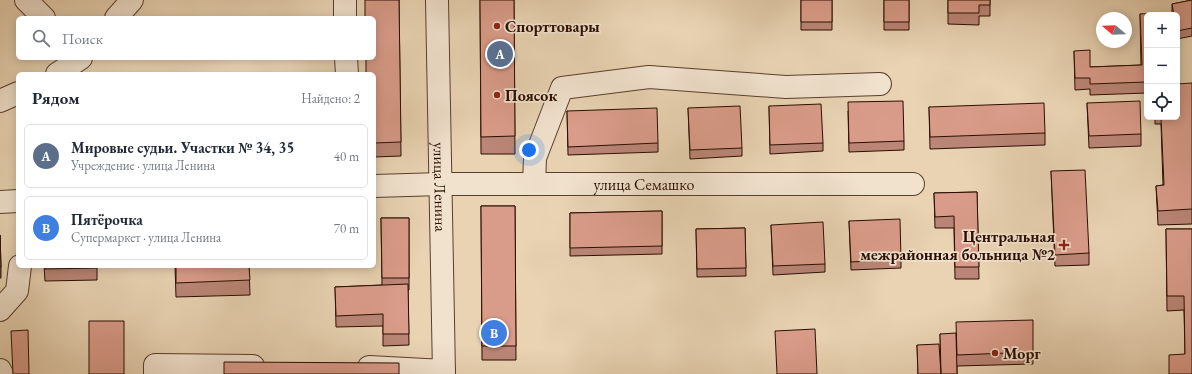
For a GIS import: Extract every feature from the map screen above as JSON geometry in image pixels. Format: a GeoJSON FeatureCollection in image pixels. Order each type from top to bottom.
{"type":"FeatureCollection","features":[{"type":"Feature","properties":{"kind":"street"},"geometry":{"type":"LineString","coordinates":[[26,0],[42,16]]}},
{"type":"Feature","properties":{"kind":"street"},"geometry":{"type":"LineString","coordinates":[[118,16],[132,0]]}},
{"type":"Feature","properties":{"kind":"street"},"geometry":{"type":"LineString","coordinates":[[345,0],[346,16]]}},
{"type":"Feature","properties":{"kind":"street","name":"улица Ленина"},"geometry":{"type":"LineString","coordinates":[[436,0],[444,372]]}},
{"type":"Feature","properties":{"kind":"street"},"geometry":{"type":"LineString","coordinates":[[60,72],[78,60]]}},
{"type":"Feature","properties":{"kind":"street"},"geometry":{"type":"LineString","coordinates":[[346,60],[347,72]]}},
{"type":"Feature","properties":{"kind":"street"},"geometry":{"type":"LineString","coordinates":[[534,184],[535,158],[562,88],[649,77],[786,87],[880,84]]}},
{"type":"Feature","properties":{"kind":"street"},"geometry":{"type":"LineString","coordinates":[[0,101],[16,94]]}},
{"type":"Feature","properties":{"kind":"street","name":"улица Семашко"},"geometry":{"type":"LineString","coordinates":[[376,186],[441,184],[913,184]]}},
{"type":"Feature","properties":{"kind":"street"},"geometry":{"type":"LineString","coordinates":[[0,202],[16,201]]}},
{"type":"Feature","properties":{"kind":"street"},"geometry":{"type":"LineString","coordinates":[[0,310],[17,292],[20,268]]}},
{"type":"Feature","properties":{"kind":"street"},"geometry":{"type":"LineString","coordinates":[[155,374],[155,365],[272,366]]}},
{"type":"Feature","properties":{"kind":"street"},"geometry":{"type":"LineString","coordinates":[[349,367],[444,372]]}},
{"type":"Feature","properties":{"kind":"street"},"geometry":{"type":"LineString","coordinates":[[0,370],[2,374]]}},
{"type":"Feature","properties":{"kind":"building"},"geometry":{"type":"Polygon","coordinates":[[[365,0],[399,0],[401,142],[376,143],[376,72],[366,72],[366,60],[376,60],[376,16],[365,16],[365,0]]]}},
{"type":"Feature","properties":{"kind":"building"},"geometry":{"type":"Polygon","coordinates":[[[480,0],[514,0],[515,136],[481,137],[480,0]]]}},
{"type":"Feature","properties":{"kind":"building"},"geometry":{"type":"Polygon","coordinates":[[[801,0],[832,0],[832,22],[801,22],[801,0]]]}},
{"type":"Feature","properties":{"kind":"building"},"geometry":{"type":"Polygon","coordinates":[[[884,0],[909,0],[909,22],[884,22],[884,0]]]}},
{"type":"Feature","properties":{"kind":"building"},"geometry":{"type":"Polygon","coordinates":[[[948,0],[990,0],[990,5],[979,5],[979,13],[948,13],[948,0]]]}},
{"type":"Feature","properties":{"kind":"building"},"geometry":{"type":"Polygon","coordinates":[[[1192,0],[1192,28],[1180,30],[1180,12],[1173,12],[1172,4],[1192,0]]]}},
{"type":"Feature","properties":{"kind":"building"},"geometry":{"type":"Polygon","coordinates":[[[1140,14],[1144,14],[1144,82],[1090,84],[1090,78],[1075,78],[1074,51],[1090,50],[1090,67],[1142,65],[1140,14]]]}},
{"type":"Feature","properties":{"kind":"building"},"geometry":{"type":"Polygon","coordinates":[[[1192,83],[1192,209],[1158,211],[1156,186],[1164,185],[1161,120],[1180,120],[1180,84],[1192,83]]]}},
{"type":"Feature","properties":{"kind":"building"},"geometry":{"type":"Polygon","coordinates":[[[903,101],[904,141],[849,143],[848,102],[903,101]]]}},
{"type":"Feature","properties":{"kind":"building"},"geometry":{"type":"Polygon","coordinates":[[[1140,101],[1141,134],[1089,136],[1087,103],[1140,101]]]}},
{"type":"Feature","properties":{"kind":"building"},"geometry":{"type":"Polygon","coordinates":[[[1044,103],[1045,133],[930,137],[929,107],[1044,103]]]}},
{"type":"Feature","properties":{"kind":"building"},"geometry":{"type":"Polygon","coordinates":[[[821,104],[823,143],[770,145],[769,106],[821,104]]]}},
{"type":"Feature","properties":{"kind":"building"},"geometry":{"type":"Polygon","coordinates":[[[740,106],[742,148],[690,150],[688,108],[740,106]]]}},
{"type":"Feature","properties":{"kind":"building"},"geometry":{"type":"Polygon","coordinates":[[[657,108],[658,143],[568,147],[567,111],[657,108]]]}},
{"type":"Feature","properties":{"kind":"building"},"geometry":{"type":"Polygon","coordinates":[[[1085,170],[1089,253],[1055,255],[1051,171],[1085,170]]]}},
{"type":"Feature","properties":{"kind":"building"},"geometry":{"type":"Polygon","coordinates":[[[977,192],[979,267],[955,267],[954,216],[935,217],[934,193],[977,192]]]}},
{"type":"Feature","properties":{"kind":"building"},"geometry":{"type":"Polygon","coordinates":[[[481,206],[515,206],[516,346],[482,346],[481,206]]]}},
{"type":"Feature","properties":{"kind":"building"},"geometry":{"type":"Polygon","coordinates":[[[662,211],[662,246],[570,248],[570,213],[662,211]]]}},
{"type":"Feature","properties":{"kind":"building"},"geometry":{"type":"Polygon","coordinates":[[[381,218],[409,218],[409,278],[382,278],[381,218]]]}},
{"type":"Feature","properties":{"kind":"building"},"geometry":{"type":"Polygon","coordinates":[[[900,219],[901,259],[851,262],[849,221],[900,219]]]}},
{"type":"Feature","properties":{"kind":"building"},"geometry":{"type":"Polygon","coordinates":[[[823,222],[825,264],[773,266],[771,225],[823,222]]]}},
{"type":"Feature","properties":{"kind":"building"},"geometry":{"type":"Polygon","coordinates":[[[745,228],[746,268],[697,269],[696,229],[745,228]]]}},
{"type":"Feature","properties":{"kind":"building"},"geometry":{"type":"Polygon","coordinates":[[[1166,229],[1192,229],[1192,374],[1169,374],[1169,355],[1185,354],[1184,296],[1167,296],[1166,229]]]}},
{"type":"Feature","properties":{"kind":"building"},"geometry":{"type":"Polygon","coordinates":[[[0,235],[1,267],[0,267],[0,235]]]}},
{"type":"Feature","properties":{"kind":"building"},"geometry":{"type":"Polygon","coordinates":[[[45,268],[97,268],[45,269],[45,268]]]}},
{"type":"Feature","properties":{"kind":"building"},"geometry":{"type":"Polygon","coordinates":[[[176,268],[249,268],[250,280],[176,283],[176,268]]]}},
{"type":"Feature","properties":{"kind":"building"},"geometry":{"type":"Polygon","coordinates":[[[408,284],[409,334],[383,334],[383,314],[336,316],[335,287],[408,284]]]}},
{"type":"Feature","properties":{"kind":"building","name":"Морг"},"geometry":{"type":"Polygon","coordinates":[[[1033,320],[1033,352],[957,355],[956,322],[1033,320]]]}},
{"type":"Feature","properties":{"kind":"building"},"geometry":{"type":"Polygon","coordinates":[[[89,321],[124,321],[124,374],[89,374],[89,321]]]}},
{"type":"Feature","properties":{"kind":"building"},"geometry":{"type":"Polygon","coordinates":[[[815,329],[817,374],[777,374],[775,331],[815,329]]]}},
{"type":"Feature","properties":{"kind":"building"},"geometry":{"type":"Polygon","coordinates":[[[28,330],[29,374],[13,374],[11,331],[28,330]]]}},
{"type":"Feature","properties":{"kind":"building"},"geometry":{"type":"Polygon","coordinates":[[[956,333],[957,374],[941,374],[940,334],[956,333]]]}},
{"type":"Feature","properties":{"kind":"building"},"geometry":{"type":"Polygon","coordinates":[[[939,344],[941,374],[918,374],[917,345],[939,344]]]}},
{"type":"Feature","properties":{"kind":"building"},"geometry":{"type":"Polygon","coordinates":[[[224,362],[399,363],[399,374],[224,374],[224,362]]]}},
{"type":"Feature","properties":{"kind":"place","name":"Спорттовары"},"geometry":{"type":"Point","coordinates":[497,26]}},
{"type":"Feature","properties":{"kind":"place","name":"Мировые судьи. Участки № 34, 35"},"geometry":{"type":"Point","coordinates":[500,54]}},
{"type":"Feature","properties":{"kind":"place","name":"Поясок"},"geometry":{"type":"Point","coordinates":[497,95]}},
{"type":"Feature","properties":{"kind":"place","name":"Центральная межрайонная больница №2"},"geometry":{"type":"Point","coordinates":[1064,245]}},
{"type":"Feature","properties":{"kind":"place","name":"Пятёрочка"},"geometry":{"type":"Point","coordinates":[494,333]}},
{"type":"Feature","properties":{"kind":"place","name":"Морг"},"geometry":{"type":"Point","coordinates":[995,353]}}]}
